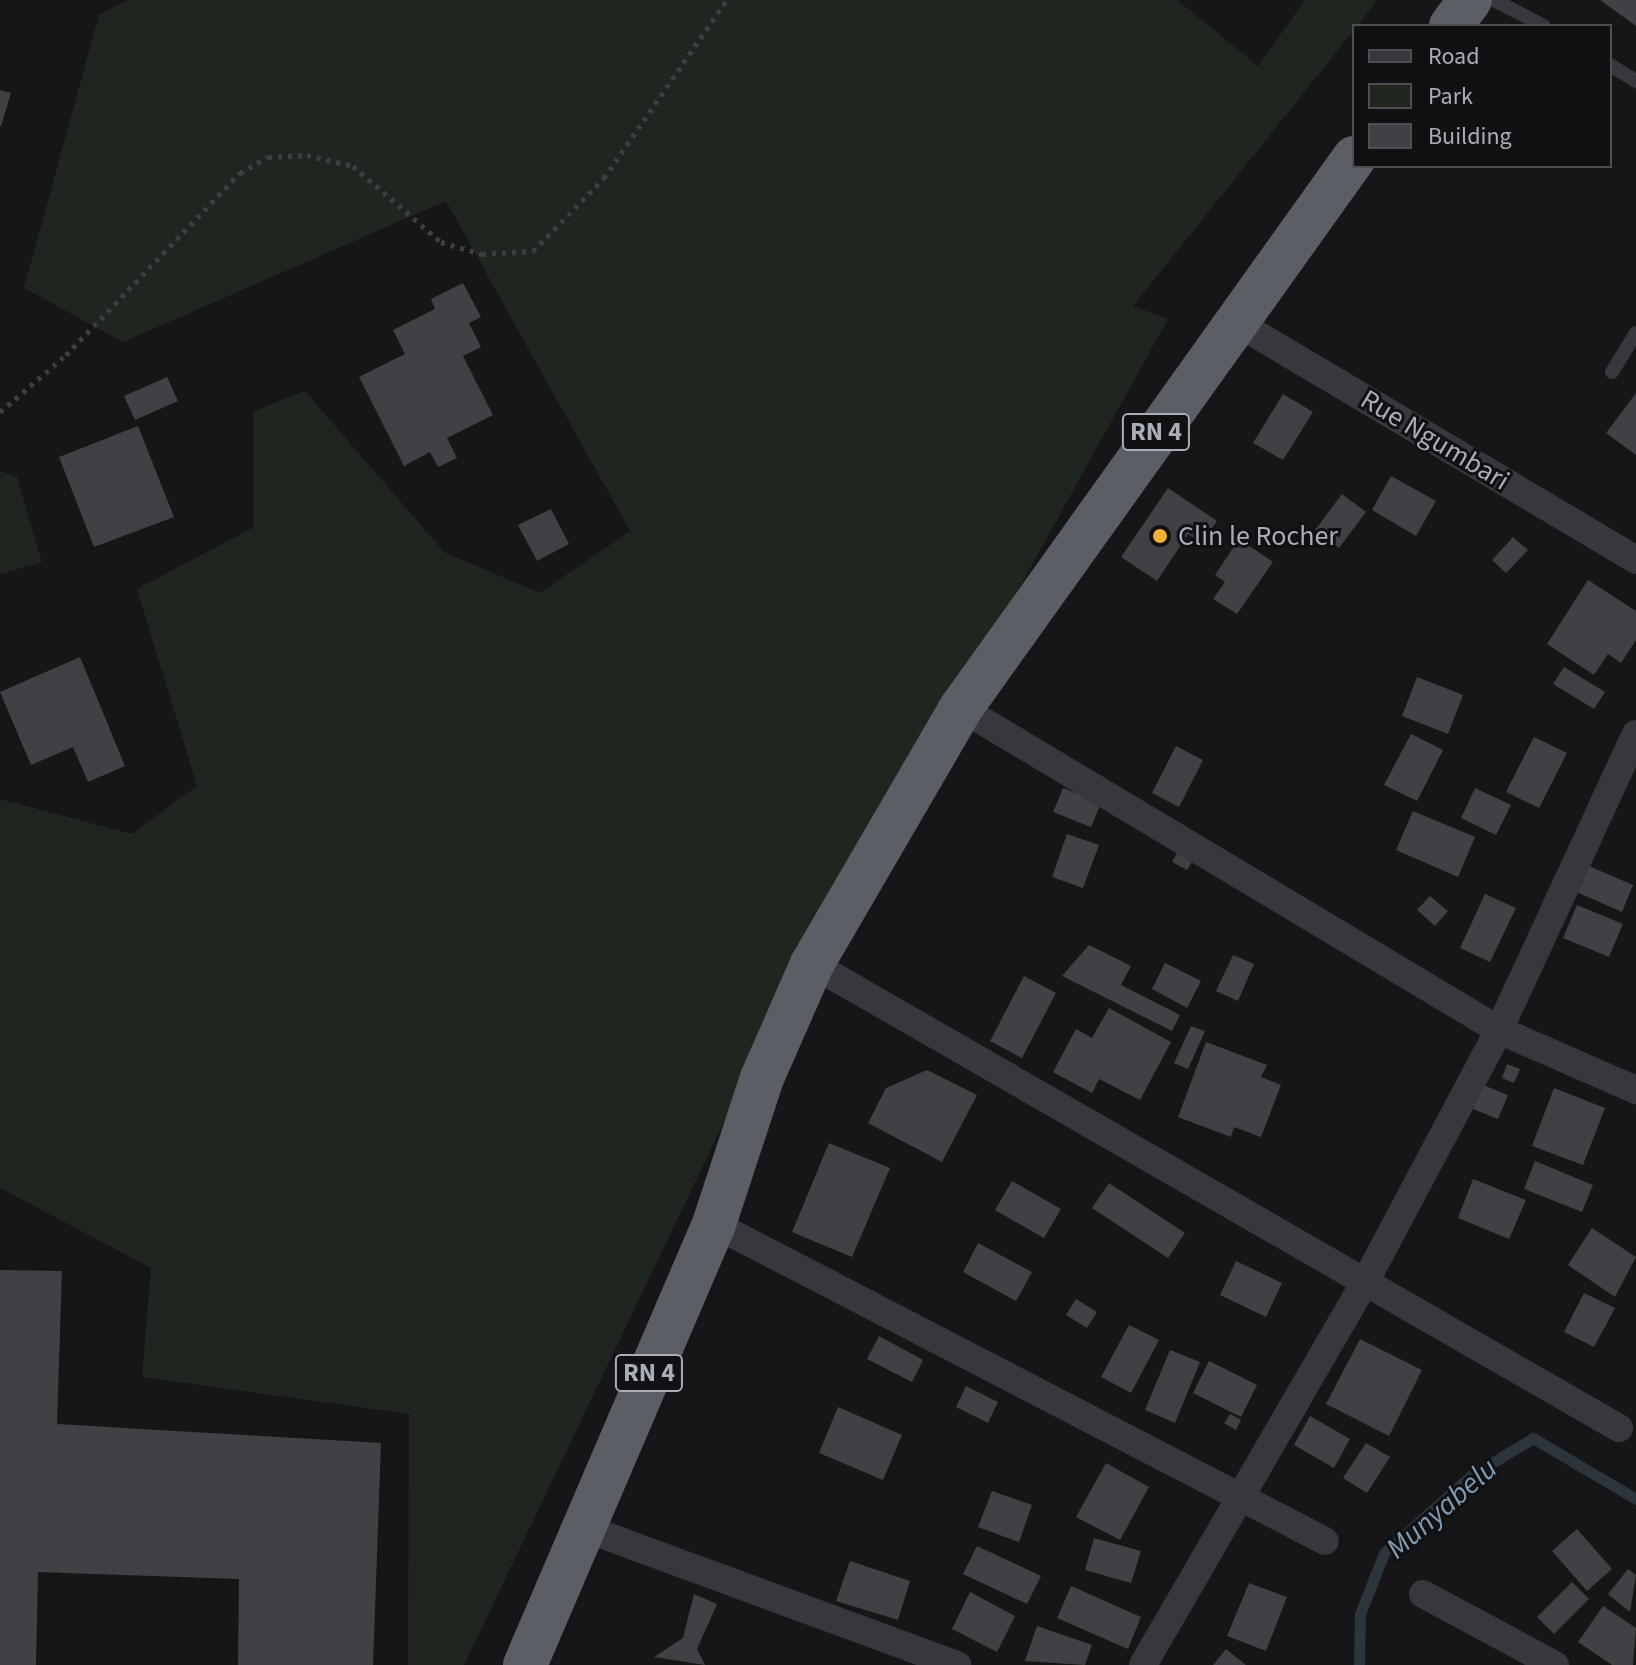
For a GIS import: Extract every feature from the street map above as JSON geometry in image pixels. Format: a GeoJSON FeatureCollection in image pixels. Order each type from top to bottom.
{"type":"FeatureCollection","features":[{"type":"Feature","properties":{"kind":"highway"},"geometry":{"type":"LineString","coordinates":[[1452,24],[1470,0]]}},
{"type":"Feature","properties":{"kind":"highway","name":"RN 4"},"geometry":{"type":"LineString","coordinates":[[525,1665],[714,1224],[762,1078],[812,964],[961,708],[1234,321],[1352,161]]}},
{"type":"Feature","properties":{"kind":"street","name":"Rue Ngumbari"},"geometry":{"type":"LineString","coordinates":[[1234,321],[1636,560]]}},
{"type":"Feature","properties":{"kind":"street"},"geometry":{"type":"LineString","coordinates":[[961,708],[1499,1030],[1636,1090]]}},
{"type":"Feature","properties":{"kind":"street"},"geometry":{"type":"LineString","coordinates":[[1143,1665],[1244,1500],[1363,1286],[1499,1030],[1636,734]]}},
{"type":"Feature","properties":{"kind":"street"},"geometry":{"type":"LineString","coordinates":[[812,964],[1363,1286],[1619,1428]]}},
{"type":"Feature","properties":{"kind":"street"},"geometry":{"type":"LineString","coordinates":[[714,1224],[1325,1541]]}},
{"type":"Feature","properties":{"kind":"street"},"geometry":{"type":"LineString","coordinates":[[582,1527],[957,1665]]}},
{"type":"Feature","properties":{"kind":"street"},"geometry":{"type":"LineString","coordinates":[[1423,1594],[1555,1665]]}},
{"type":"Feature","properties":{"kind":"lane"},"geometry":{"type":"LineString","coordinates":[[1494,0],[1540,24]]}},
{"type":"Feature","properties":{"kind":"lane"},"geometry":{"type":"LineString","coordinates":[[1612,66],[1636,81]]}},
{"type":"Feature","properties":{"kind":"lane"},"geometry":{"type":"LineString","coordinates":[[1612,372],[1636,333]]}},
{"type":"Feature","properties":{"kind":"path"},"geometry":{"type":"LineString","coordinates":[[0,412],[66,355],[240,173],[268,157],[307,155],[353,166],[441,242],[482,254],[533,251],[604,178],[727,0]]}},
{"type":"Feature","properties":{"kind":"green space"},"geometry":{"type":"Polygon","coordinates":[[[127,0],[1177,0],[1258,66],[1305,0],[1378,0],[1359,24],[1352,24],[1352,32],[1133,306],[1168,319],[724,1122],[464,1665],[408,1665],[409,1414],[142,1377],[151,1268],[0,1188],[0,799],[132,834],[197,786],[137,589],[254,527],[254,411],[305,391],[444,552],[540,593],[630,531],[446,201],[123,342],[24,288],[99,15],[127,0]]]}},
{"type":"Feature","properties":{"kind":"green space"},"geometry":{"type":"Polygon","coordinates":[[[0,471],[17,477],[42,562],[0,574],[0,471]]]}},
{"type":"Feature","properties":{"kind":"building"},"geometry":{"type":"Polygon","coordinates":[[[1600,0],[1636,0],[1636,26],[1600,0]]]}},
{"type":"Feature","properties":{"kind":"building"},"geometry":{"type":"Polygon","coordinates":[[[0,90],[11,93],[1,126],[0,126],[0,90]]]}},
{"type":"Feature","properties":{"kind":"building"},"geometry":{"type":"Polygon","coordinates":[[[463,283],[481,317],[469,323],[481,347],[463,356],[493,415],[447,438],[457,458],[438,467],[430,452],[404,466],[359,377],[405,354],[393,330],[435,309],[431,299],[463,283]]]}},
{"type":"Feature","properties":{"kind":"building"},"geometry":{"type":"Polygon","coordinates":[[[167,377],[178,401],[135,420],[124,396],[167,377]]]}},
{"type":"Feature","properties":{"kind":"building"},"geometry":{"type":"Polygon","coordinates":[[[1636,393],[1636,455],[1606,433],[1636,393]]]}},
{"type":"Feature","properties":{"kind":"building"},"geometry":{"type":"Polygon","coordinates":[[[1283,394],[1313,412],[1283,460],[1253,443],[1283,394]]]}},
{"type":"Feature","properties":{"kind":"building"},"geometry":{"type":"Polygon","coordinates":[[[138,426],[174,517],[94,547],[59,457],[138,426]]]}},
{"type":"Feature","properties":{"kind":"building"},"geometry":{"type":"Polygon","coordinates":[[[1391,476],[1436,501],[1416,536],[1372,510],[1391,476]]]}},
{"type":"Feature","properties":{"kind":"building"},"geometry":{"type":"Polygon","coordinates":[[[1168,488],[1217,521],[1202,543],[1188,534],[1157,581],[1121,557],[1168,488]]]}},
{"type":"Feature","properties":{"kind":"building"},"geometry":{"type":"Polygon","coordinates":[[[1342,494],[1366,512],[1339,548],[1315,530],[1342,494]]]}},
{"type":"Feature","properties":{"kind":"building"},"geometry":{"type":"Polygon","coordinates":[[[551,509],[569,544],[537,561],[518,525],[551,509]]]}},
{"type":"Feature","properties":{"kind":"building"},"geometry":{"type":"Polygon","coordinates":[[[1513,537],[1528,550],[1506,573],[1492,560],[1513,537]]]}},
{"type":"Feature","properties":{"kind":"building"},"geometry":{"type":"Polygon","coordinates":[[[1239,539],[1273,562],[1237,614],[1213,599],[1225,582],[1215,575],[1239,539]]]}},
{"type":"Feature","properties":{"kind":"building"},"geometry":{"type":"Polygon","coordinates":[[[1588,580],[1636,611],[1636,640],[1621,663],[1608,654],[1594,675],[1547,644],[1588,580]]]}},
{"type":"Feature","properties":{"kind":"building"},"geometry":{"type":"Polygon","coordinates":[[[80,657],[125,766],[88,782],[73,747],[31,765],[0,692],[80,657]]]}},
{"type":"Feature","properties":{"kind":"building"},"geometry":{"type":"Polygon","coordinates":[[[1564,667],[1605,692],[1594,709],[1553,684],[1564,667]]]}},
{"type":"Feature","properties":{"kind":"building"},"geometry":{"type":"Polygon","coordinates":[[[1417,677],[1463,695],[1448,734],[1402,716],[1417,677]]]}},
{"type":"Feature","properties":{"kind":"building"},"geometry":{"type":"Polygon","coordinates":[[[1411,734],[1443,750],[1417,801],[1384,785],[1411,734]]]}},
{"type":"Feature","properties":{"kind":"building"},"geometry":{"type":"Polygon","coordinates":[[[1534,737],[1567,753],[1539,808],[1506,792],[1534,737]]]}},
{"type":"Feature","properties":{"kind":"building"},"geometry":{"type":"Polygon","coordinates":[[[1176,746],[1203,760],[1179,807],[1152,793],[1176,746]]]}},
{"type":"Feature","properties":{"kind":"building"},"geometry":{"type":"Polygon","coordinates":[[[1063,788],[1101,803],[1091,827],[1053,812],[1063,788]]]}},
{"type":"Feature","properties":{"kind":"building"},"geometry":{"type":"Polygon","coordinates":[[[1475,788],[1511,805],[1496,835],[1461,818],[1475,788]]]}},
{"type":"Feature","properties":{"kind":"building"},"geometry":{"type":"Polygon","coordinates":[[[1413,811],[1475,837],[1458,877],[1396,850],[1413,811]]]}},
{"type":"Feature","properties":{"kind":"building"},"geometry":{"type":"Polygon","coordinates":[[[1067,834],[1099,845],[1083,888],[1052,877],[1067,834]]]}},
{"type":"Feature","properties":{"kind":"building"},"geometry":{"type":"Polygon","coordinates":[[[1178,851],[1193,860],[1187,870],[1172,862],[1178,851]]]}},
{"type":"Feature","properties":{"kind":"building"},"geometry":{"type":"Polygon","coordinates":[[[1575,860],[1633,885],[1622,912],[1563,886],[1575,860]]]}},
{"type":"Feature","properties":{"kind":"building"},"geometry":{"type":"Polygon","coordinates":[[[1485,894],[1516,908],[1490,962],[1460,948],[1485,894]]]}},
{"type":"Feature","properties":{"kind":"building"},"geometry":{"type":"Polygon","coordinates":[[[1430,896],[1448,911],[1435,926],[1417,910],[1430,896]]]}},
{"type":"Feature","properties":{"kind":"building"},"geometry":{"type":"Polygon","coordinates":[[[1577,905],[1623,924],[1609,957],[1563,938],[1577,905]]]}},
{"type":"Feature","properties":{"kind":"building"},"geometry":{"type":"Polygon","coordinates":[[[1089,945],[1131,966],[1121,985],[1180,1015],[1172,1031],[1062,976],[1089,945]]]}},
{"type":"Feature","properties":{"kind":"building"},"geometry":{"type":"Polygon","coordinates":[[[1233,955],[1254,964],[1238,1001],[1216,991],[1233,955]]]}},
{"type":"Feature","properties":{"kind":"building"},"geometry":{"type":"Polygon","coordinates":[[[1165,963],[1201,981],[1187,1008],[1152,989],[1165,963]]]}},
{"type":"Feature","properties":{"kind":"building"},"geometry":{"type":"Polygon","coordinates":[[[1024,976],[1056,993],[1022,1058],[990,1041],[1024,976]]]}},
{"type":"Feature","properties":{"kind":"building"},"geometry":{"type":"Polygon","coordinates":[[[1109,1008],[1171,1042],[1140,1100],[1099,1079],[1092,1093],[1053,1072],[1076,1029],[1092,1038],[1109,1008]]]}},
{"type":"Feature","properties":{"kind":"building"},"geometry":{"type":"Polygon","coordinates":[[[1191,1026],[1205,1031],[1188,1069],[1174,1063],[1191,1026]]]}},
{"type":"Feature","properties":{"kind":"building"},"geometry":{"type":"Polygon","coordinates":[[[1206,1042],[1267,1065],[1261,1077],[1281,1085],[1261,1137],[1234,1127],[1231,1137],[1178,1117],[1206,1042]]]}},
{"type":"Feature","properties":{"kind":"building"},"geometry":{"type":"Polygon","coordinates":[[[1507,1064],[1520,1069],[1514,1083],[1502,1078],[1507,1064]]]}},
{"type":"Feature","properties":{"kind":"building"},"geometry":{"type":"Polygon","coordinates":[[[927,1070],[977,1095],[942,1162],[868,1123],[886,1088],[927,1070]]]}},
{"type":"Feature","properties":{"kind":"building"},"geometry":{"type":"Polygon","coordinates":[[[1483,1085],[1508,1095],[1498,1119],[1473,1109],[1483,1085]]]}},
{"type":"Feature","properties":{"kind":"building"},"geometry":{"type":"Polygon","coordinates":[[[1554,1088],[1605,1108],[1583,1165],[1532,1146],[1554,1088]]]}},
{"type":"Feature","properties":{"kind":"building"},"geometry":{"type":"Polygon","coordinates":[[[829,1143],[890,1168],[852,1257],[792,1232],[829,1143]]]}},
{"type":"Feature","properties":{"kind":"building"},"geometry":{"type":"Polygon","coordinates":[[[1535,1161],[1593,1185],[1582,1212],[1524,1189],[1535,1161]]]}},
{"type":"Feature","properties":{"kind":"building"},"geometry":{"type":"Polygon","coordinates":[[[1473,1179],[1526,1200],[1509,1239],[1458,1218],[1473,1179]]]}},
{"type":"Feature","properties":{"kind":"building"},"geometry":{"type":"Polygon","coordinates":[[[1012,1181],[1061,1209],[1044,1238],[995,1210],[1012,1181]]]}},
{"type":"Feature","properties":{"kind":"building"},"geometry":{"type":"Polygon","coordinates":[[[1109,1183],[1185,1233],[1168,1258],[1092,1208],[1109,1183]]]}},
{"type":"Feature","properties":{"kind":"building"},"geometry":{"type":"Polygon","coordinates":[[[1592,1228],[1636,1257],[1615,1297],[1568,1265],[1592,1228]]]}},
{"type":"Feature","properties":{"kind":"building"},"geometry":{"type":"Polygon","coordinates":[[[978,1243],[1032,1272],[1016,1301],[963,1272],[978,1243]]]}},
{"type":"Feature","properties":{"kind":"building"},"geometry":{"type":"Polygon","coordinates":[[[1236,1261],[1282,1283],[1266,1317],[1220,1295],[1236,1261]]]}},
{"type":"Feature","properties":{"kind":"building"},"geometry":{"type":"Polygon","coordinates":[[[0,1270],[62,1271],[57,1424],[381,1443],[373,1665],[238,1665],[239,1579],[38,1572],[36,1665],[0,1665],[0,1270]]]}},
{"type":"Feature","properties":{"kind":"building"},"geometry":{"type":"Polygon","coordinates":[[[1584,1293],[1615,1308],[1594,1347],[1564,1332],[1584,1293]]]}},
{"type":"Feature","properties":{"kind":"building"},"geometry":{"type":"Polygon","coordinates":[[[1076,1299],[1097,1312],[1087,1328],[1066,1315],[1076,1299]]]}},
{"type":"Feature","properties":{"kind":"building"},"geometry":{"type":"Polygon","coordinates":[[[1129,1325],[1159,1340],[1131,1393],[1101,1377],[1129,1325]]]}},
{"type":"Feature","properties":{"kind":"building"},"geometry":{"type":"Polygon","coordinates":[[[879,1336],[923,1360],[912,1382],[867,1359],[879,1336]]]}},
{"type":"Feature","properties":{"kind":"building"},"geometry":{"type":"Polygon","coordinates":[[[1360,1339],[1422,1370],[1389,1436],[1326,1404],[1360,1339]]]}},
{"type":"Feature","properties":{"kind":"building"},"geometry":{"type":"Polygon","coordinates":[[[1170,1350],[1200,1362],[1175,1423],[1145,1410],[1170,1350]]]}},
{"type":"Feature","properties":{"kind":"building"},"geometry":{"type":"Polygon","coordinates":[[[1209,1361],[1257,1385],[1241,1417],[1193,1393],[1209,1361]]]}},
{"type":"Feature","properties":{"kind":"building"},"geometry":{"type":"Polygon","coordinates":[[[966,1386],[998,1402],[988,1423],[956,1407],[966,1386]]]}},
{"type":"Feature","properties":{"kind":"building"},"geometry":{"type":"Polygon","coordinates":[[[838,1407],[902,1435],[883,1480],[819,1453],[838,1407]]]}},
{"type":"Feature","properties":{"kind":"building"},"geometry":{"type":"Polygon","coordinates":[[[1230,1414],[1241,1420],[1236,1430],[1224,1423],[1230,1414]]]}},
{"type":"Feature","properties":{"kind":"building"},"geometry":{"type":"Polygon","coordinates":[[[1310,1416],[1350,1439],[1334,1468],[1294,1445],[1310,1416]]]}},
{"type":"Feature","properties":{"kind":"building"},"geometry":{"type":"Polygon","coordinates":[[[1366,1443],[1390,1457],[1367,1493],[1343,1478],[1366,1443]]]}},
{"type":"Feature","properties":{"kind":"building"},"geometry":{"type":"Polygon","coordinates":[[[1106,1463],[1149,1487],[1120,1540],[1076,1517],[1106,1463]]]}},
{"type":"Feature","properties":{"kind":"building"},"geometry":{"type":"Polygon","coordinates":[[[992,1491],[1032,1505],[1019,1542],[978,1527],[992,1491]]]}},
{"type":"Feature","properties":{"kind":"building"},"geometry":{"type":"Polygon","coordinates":[[[1577,1529],[1612,1569],[1587,1591],[1552,1551],[1577,1529]]]}},
{"type":"Feature","properties":{"kind":"building"},"geometry":{"type":"Polygon","coordinates":[[[1094,1538],[1141,1551],[1131,1583],[1085,1570],[1094,1538]]]}},
{"type":"Feature","properties":{"kind":"building"},"geometry":{"type":"Polygon","coordinates":[[[977,1546],[1041,1576],[1027,1604],[963,1574],[977,1546]]]}},
{"type":"Feature","properties":{"kind":"building"},"geometry":{"type":"Polygon","coordinates":[[[850,1561],[910,1581],[898,1620],[836,1601],[850,1561]]]}},
{"type":"Feature","properties":{"kind":"building"},"geometry":{"type":"Polygon","coordinates":[[[1628,1569],[1636,1575],[1630,1612],[1608,1594],[1628,1569]]]}},
{"type":"Feature","properties":{"kind":"building"},"geometry":{"type":"Polygon","coordinates":[[[1572,1582],[1589,1599],[1554,1634],[1537,1617],[1572,1582]]]}},
{"type":"Feature","properties":{"kind":"building"},"geometry":{"type":"Polygon","coordinates":[[[1249,1583],[1287,1597],[1266,1651],[1227,1636],[1249,1583]]]}},
{"type":"Feature","properties":{"kind":"building"},"geometry":{"type":"Polygon","coordinates":[[[1071,1586],[1141,1617],[1128,1649],[1057,1618],[1071,1586]]]}},
{"type":"Feature","properties":{"kind":"building"},"geometry":{"type":"Polygon","coordinates":[[[970,1592],[1015,1616],[997,1652],[952,1629],[970,1592]]]}},
{"type":"Feature","properties":{"kind":"building"},"geometry":{"type":"Polygon","coordinates":[[[694,1594],[717,1604],[697,1649],[705,1665],[654,1657],[683,1638],[694,1594]]]}},
{"type":"Feature","properties":{"kind":"building"},"geometry":{"type":"Polygon","coordinates":[[[1603,1606],[1636,1628],[1633,1665],[1612,1665],[1578,1642],[1603,1606]]]}},
{"type":"Feature","properties":{"kind":"building"},"geometry":{"type":"Polygon","coordinates":[[[1037,1626],[1092,1645],[1085,1665],[1025,1661],[1037,1626]]]}},
{"type":"Feature","properties":{"kind":"building"},"geometry":{"type":"Polygon","coordinates":[[[1226,1649],[1246,1665],[1213,1665],[1226,1649]]]}},
{"type":"Feature","properties":{"kind":"waterway","name":"Munyabelu"},"geometry":{"type":"LineString","coordinates":[[1359,1665],[1360,1614],[1384,1553],[1472,1475],[1533,1438],[1636,1499]]}},
{"type":"Feature","properties":{"kind":"place","name":"Clin le Rocher"},"geometry":{"type":"Point","coordinates":[1160,536]}}]}
